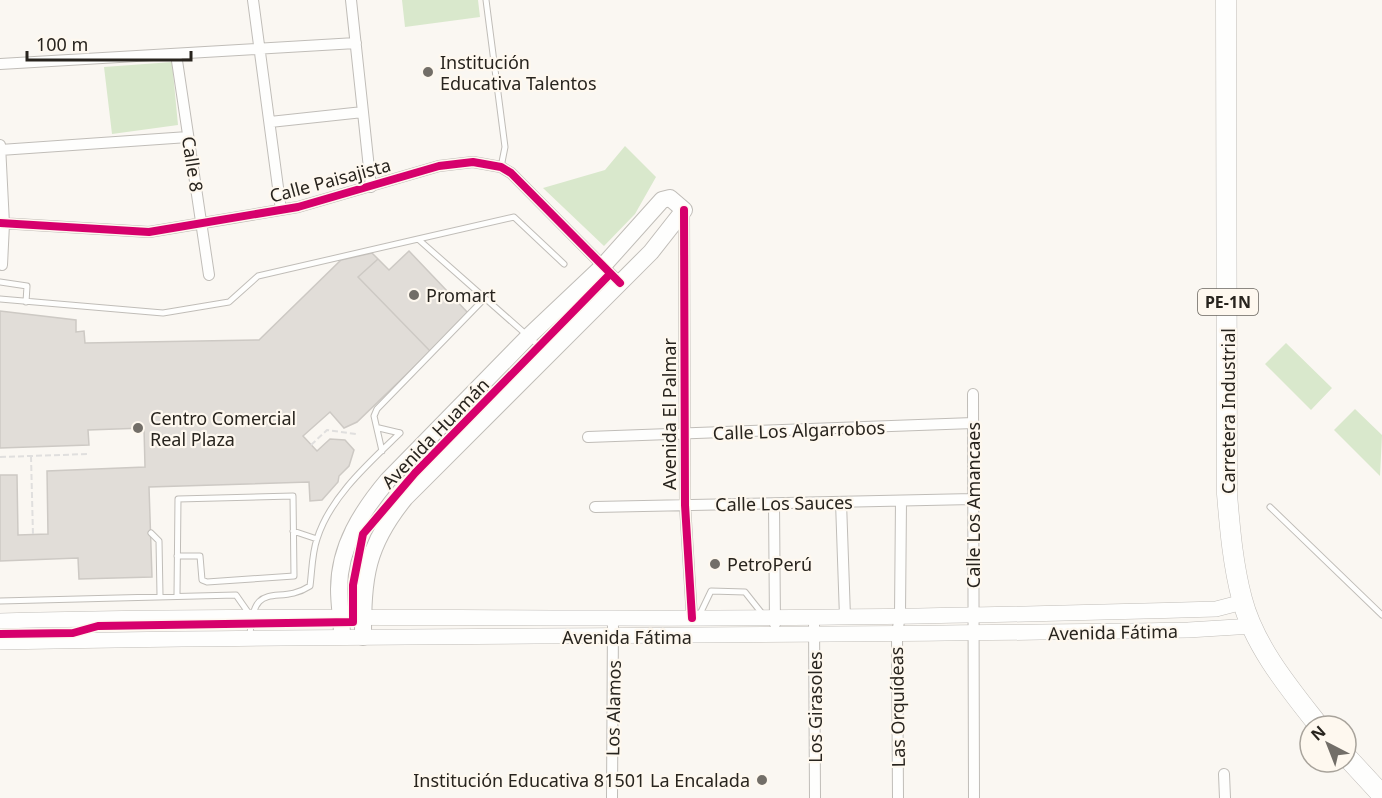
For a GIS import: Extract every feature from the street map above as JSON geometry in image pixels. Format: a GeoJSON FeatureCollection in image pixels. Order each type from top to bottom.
{"type":"FeatureCollection","features":[{"type":"Feature","properties":{"kind":"highway","name":"Carretera Industrial"},"geometry":{"type":"LineString","coordinates":[[1226,0],[1227,494],[1232,550],[1243,602],[1253,626],[1274,665],[1310,714]]}},
{"type":"Feature","properties":{"kind":"highway"},"geometry":{"type":"LineString","coordinates":[[1358,769],[1382,795]]}},
{"type":"Feature","properties":{"kind":"main road","name":"Avenida Huamán"},"geometry":{"type":"LineString","coordinates":[[342,636],[339,587],[345,556],[354,528],[368,504],[529,336],[602,267],[665,198],[670,198],[684,210],[651,252],[423,480],[390,516],[377,538],[368,564],[363,637]]}},
{"type":"Feature","properties":{"kind":"main road","name":"Avenida Fátima"},"geometry":{"type":"LineString","coordinates":[[0,621],[174,616],[341,615],[613,618],[974,616],[1216,609],[1243,602]]}},
{"type":"Feature","properties":{"kind":"main road"},"geometry":{"type":"LineString","coordinates":[[174,616],[174,638]]}},
{"type":"Feature","properties":{"kind":"main road"},"geometry":{"type":"LineString","coordinates":[[476,617],[476,637]]}},
{"type":"Feature","properties":{"kind":"main road","name":"Avenida Fátima"},"geometry":{"type":"LineString","coordinates":[[0,642],[342,636],[614,637],[972,634],[1253,626]]}},
{"type":"Feature","properties":{"kind":"street"},"geometry":{"type":"LineString","coordinates":[[253,0],[281,210]]}},
{"type":"Feature","properties":{"kind":"street"},"geometry":{"type":"LineString","coordinates":[[351,0],[371,187]]}},
{"type":"Feature","properties":{"kind":"street"},"geometry":{"type":"LineString","coordinates":[[0,64],[356,44]]}},
{"type":"Feature","properties":{"kind":"street","name":"Calle 8"},"geometry":{"type":"LineString","coordinates":[[176,54],[209,274]]}},
{"type":"Feature","properties":{"kind":"street"},"geometry":{"type":"LineString","coordinates":[[270,122],[363,112]]}},
{"type":"Feature","properties":{"kind":"street"},"geometry":{"type":"LineString","coordinates":[[0,150],[188,137]]}},
{"type":"Feature","properties":{"kind":"street"},"geometry":{"type":"LineString","coordinates":[[0,144],[2,265]]}},
{"type":"Feature","properties":{"kind":"street","name":"Calle Paisajista"},"geometry":{"type":"LineString","coordinates":[[2,223],[149,232],[281,210],[371,187],[439,166],[473,162],[501,167]]}},
{"type":"Feature","properties":{"kind":"street"},"geometry":{"type":"LineString","coordinates":[[501,167],[519,182],[620,283]]}},
{"type":"Feature","properties":{"kind":"street","name":"Avenida El Palmar"},"geometry":{"type":"LineString","coordinates":[[684,210],[685,505],[695,618]]}},
{"type":"Feature","properties":{"kind":"street","name":"Calle Los Amancaes"},"geometry":{"type":"LineString","coordinates":[[973,394],[974,616]]}},
{"type":"Feature","properties":{"kind":"street","name":"Calle Los Algarrobos"},"geometry":{"type":"LineString","coordinates":[[588,437],[973,423]]}},
{"type":"Feature","properties":{"kind":"street"},"geometry":{"type":"LineString","coordinates":[[404,464],[423,480]]}},
{"type":"Feature","properties":{"kind":"street","name":"Calle Los Sauces"},"geometry":{"type":"LineString","coordinates":[[595,507],[973,499]]}},
{"type":"Feature","properties":{"kind":"street","name":"Las Orquídeas"},"geometry":{"type":"LineString","coordinates":[[898,798],[897,634],[900,615],[901,501]]}},
{"type":"Feature","properties":{"kind":"street"},"geometry":{"type":"LineString","coordinates":[[841,502],[845,617]]}},
{"type":"Feature","properties":{"kind":"street"},"geometry":{"type":"LineString","coordinates":[[774,504],[770,617],[776,636]]}},
{"type":"Feature","properties":{"kind":"street"},"geometry":{"type":"LineString","coordinates":[[974,616],[972,634],[974,798]]}},
{"type":"Feature","properties":{"kind":"street","name":"Los Girasoles"},"geometry":{"type":"LineString","coordinates":[[814,617],[815,798]]}},
{"type":"Feature","properties":{"kind":"street","name":"Los Alamos"},"geometry":{"type":"LineString","coordinates":[[612,798],[613,618]]}},
{"type":"Feature","properties":{"kind":"street"},"geometry":{"type":"LineString","coordinates":[[1224,774],[1225,798]]}},
{"type":"Feature","properties":{"kind":"lane"},"geometry":{"type":"LineString","coordinates":[[486,0],[505,147],[501,167]]}},
{"type":"Feature","properties":{"kind":"lane"},"geometry":{"type":"LineString","coordinates":[[0,299],[163,313],[229,302],[258,276],[514,217],[564,264]]}},
{"type":"Feature","properties":{"kind":"lane"},"geometry":{"type":"LineString","coordinates":[[418,239],[548,354]]}},
{"type":"Feature","properties":{"kind":"lane"},"geometry":{"type":"LineString","coordinates":[[0,282],[27,286],[26,302]]}},
{"type":"Feature","properties":{"kind":"lane"},"geometry":{"type":"LineString","coordinates":[[382,451],[379,428],[374,416],[377,409],[484,299]]}},
{"type":"Feature","properties":{"kind":"lane"},"geometry":{"type":"LineString","coordinates":[[249,638],[251,616],[265,596],[302,591],[310,586],[317,539],[332,510],[351,483],[400,433],[379,428]]}},
{"type":"Feature","properties":{"kind":"lane"},"geometry":{"type":"LineString","coordinates":[[177,556],[200,556],[199,574],[202,580],[207,582],[294,576],[292,496],[178,499],[177,556],[177,595]]}},
{"type":"Feature","properties":{"kind":"lane"},"geometry":{"type":"LineString","coordinates":[[1270,507],[1382,615]]}},
{"type":"Feature","properties":{"kind":"lane"},"geometry":{"type":"LineString","coordinates":[[293,531],[317,539]]}},
{"type":"Feature","properties":{"kind":"lane"},"geometry":{"type":"LineString","coordinates":[[151,533],[159,541],[160,595]]}},
{"type":"Feature","properties":{"kind":"lane"},"geometry":{"type":"LineString","coordinates":[[695,618],[711,591],[745,592],[770,617]]}},
{"type":"Feature","properties":{"kind":"lane"},"geometry":{"type":"LineString","coordinates":[[0,600],[236,595],[251,616]]}},
{"type":"Feature","properties":{"kind":"path"},"geometry":{"type":"LineString","coordinates":[[311,445],[327,430],[356,434]]}},
{"type":"Feature","properties":{"kind":"path"},"geometry":{"type":"LineString","coordinates":[[0,457],[89,454]]}},
{"type":"Feature","properties":{"kind":"path"},"geometry":{"type":"LineString","coordinates":[[32,456],[33,535]]}},
{"type":"Feature","properties":{"kind":"green space"},"geometry":{"type":"Polygon","coordinates":[[[402,0],[478,0],[480,17],[405,27],[402,0]]]}},
{"type":"Feature","properties":{"kind":"green space"},"geometry":{"type":"Polygon","coordinates":[[[172,62],[178,125],[112,134],[104,67],[172,62]]]}},
{"type":"Feature","properties":{"kind":"green space"},"geometry":{"type":"Polygon","coordinates":[[[625,146],[656,177],[635,214],[604,246],[543,188],[605,170],[625,146]]]}},
{"type":"Feature","properties":{"kind":"green space"},"geometry":{"type":"Polygon","coordinates":[[[1286,343],[1332,388],[1311,410],[1265,364],[1286,343]]]}},
{"type":"Feature","properties":{"kind":"green space"},"geometry":{"type":"Polygon","coordinates":[[[1355,409],[1382,435],[1380,476],[1334,430],[1355,409]]]}},
{"type":"Feature","properties":{"kind":"building","name":"Promart"},"geometry":{"type":"Polygon","coordinates":[[[409,251],[469,314],[430,351],[358,277],[378,259],[389,270],[409,251]]]}},
{"type":"Feature","properties":{"kind":"building"},"geometry":{"type":"Polygon","coordinates":[[[409,251],[469,314],[357,422],[344,428],[330,412],[303,436],[317,451],[330,439],[345,440],[354,450],[349,466],[322,500],[310,501],[309,482],[149,487],[152,577],[79,579],[78,558],[0,561],[0,475],[17,475],[18,535],[48,534],[47,471],[145,467],[144,428],[88,430],[89,445],[0,448],[0,311],[76,320],[76,332],[84,331],[85,343],[259,340],[341,260],[372,253],[389,270],[409,251]]]}},
{"type":"Feature","properties":{"kind":"cycle path"},"geometry":{"type":"LineString","coordinates":[[0,223],[149,232],[298,207],[439,166],[473,162],[501,167],[511,173],[620,283]]}},
{"type":"Feature","properties":{"kind":"cycle path"},"geometry":{"type":"LineString","coordinates":[[684,210],[685,505],[692,618]]}},
{"type":"Feature","properties":{"kind":"cycle path"},"geometry":{"type":"LineString","coordinates":[[0,634],[73,633],[98,626],[353,622],[353,585],[363,534],[415,473],[610,274]]}},
{"type":"Feature","properties":{"kind":"place","name":"Institución Educativa Talentos"},"geometry":{"type":"Point","coordinates":[428,72]}},
{"type":"Feature","properties":{"kind":"place","name":"Promart"},"geometry":{"type":"Point","coordinates":[414,295]}},
{"type":"Feature","properties":{"kind":"place","name":"Centro Comercial Real Plaza"},"geometry":{"type":"Point","coordinates":[138,428]}},
{"type":"Feature","properties":{"kind":"place","name":"PetroPerú"},"geometry":{"type":"Point","coordinates":[715,564]}},
{"type":"Feature","properties":{"kind":"place","name":"Institución Educativa 81501 La Encalada"},"geometry":{"type":"Point","coordinates":[762,780]}}]}
